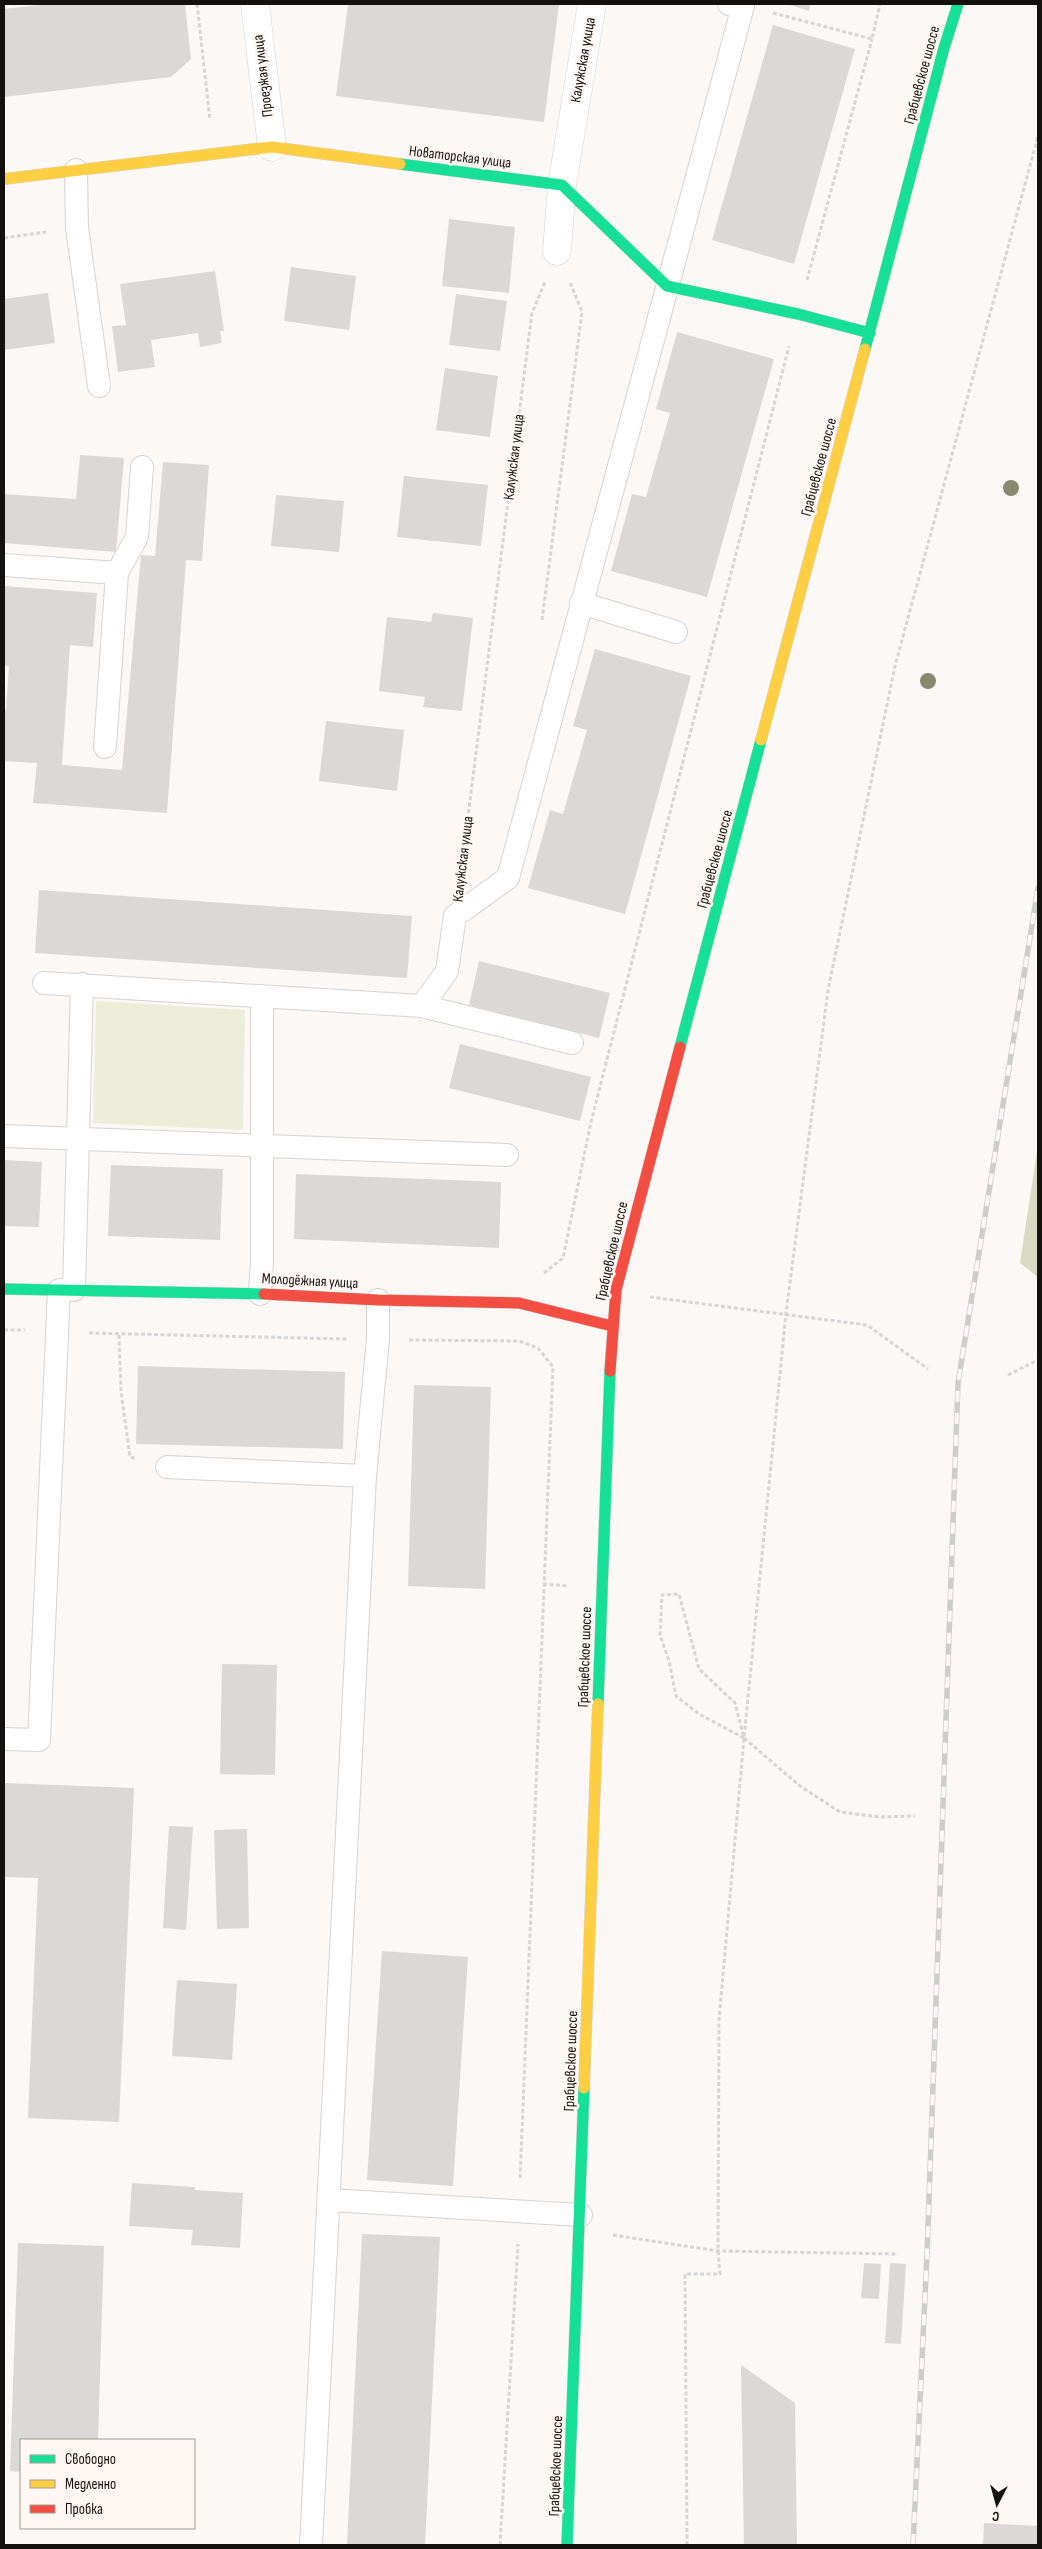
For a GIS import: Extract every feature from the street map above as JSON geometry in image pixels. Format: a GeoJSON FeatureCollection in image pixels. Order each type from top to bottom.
{"type":"FeatureCollection","features":[{"type":"Feature","properties":{"kind":"main road","name":"Грабцевское шоссе"},"geometry":{"type":"LineString","coordinates":[[567,2545],[612,1326],[616,1290],[944,48],[958,4]]}},
{"type":"Feature","properties":{"kind":"main road","name":"Новаторская улица"},"geometry":{"type":"LineString","coordinates":[[4,179],[272,148],[562,185]]}},
{"type":"Feature","properties":{"kind":"main road"},"geometry":{"type":"LineString","coordinates":[[562,185],[666,286],[798,314],[870,333]]}},
{"type":"Feature","properties":{"kind":"main road","name":"Молодёжная улица"},"geometry":{"type":"LineString","coordinates":[[4,1289],[260,1294],[378,1300],[519,1303],[612,1326]]}},
{"type":"Feature","properties":{"kind":"street","name":"Проезжая улица"},"geometry":{"type":"LineString","coordinates":[[255,4],[272,148]]}},
{"type":"Feature","properties":{"kind":"street","name":"Калужская улица"},"geometry":{"type":"LineString","coordinates":[[557,251],[562,185],[592,4]]}},
{"type":"Feature","properties":{"kind":"lane"},"geometry":{"type":"LineString","coordinates":[[422,1006],[446,971],[455,916],[508,878],[666,286],[736,5]]}},
{"type":"Feature","properties":{"kind":"lane"},"geometry":{"type":"LineString","coordinates":[[76,170],[77,228],[98,386]]}},
{"type":"Feature","properties":{"kind":"lane"},"geometry":{"type":"LineString","coordinates":[[105,747],[117,574],[137,537],[142,467]]}},
{"type":"Feature","properties":{"kind":"lane"},"geometry":{"type":"LineString","coordinates":[[4,566],[117,574]]}},
{"type":"Feature","properties":{"kind":"lane"},"geometry":{"type":"LineString","coordinates":[[581,603],[676,632]]}},
{"type":"Feature","properties":{"kind":"lane"},"geometry":{"type":"LineString","coordinates":[[44,982],[422,1006],[572,1043]]}},
{"type":"Feature","properties":{"kind":"lane"},"geometry":{"type":"LineString","coordinates":[[4,1739],[39,1740],[58,1331],[67,1290],[78,1139],[82,984]]}},
{"type":"Feature","properties":{"kind":"lane"},"geometry":{"type":"LineString","coordinates":[[260,1294],[262,1262],[260,1146],[262,996]]}},
{"type":"Feature","properties":{"kind":"lane"},"geometry":{"type":"LineString","coordinates":[[4,1136],[506,1155]]}},
{"type":"Feature","properties":{"kind":"lane"},"geometry":{"type":"LineString","coordinates":[[311,2545],[365,1476],[378,1339],[378,1300]]}},
{"type":"Feature","properties":{"kind":"lane"},"geometry":{"type":"LineString","coordinates":[[167,1467],[365,1476]]}},
{"type":"Feature","properties":{"kind":"lane"},"geometry":{"type":"LineString","coordinates":[[329,2200],[519,2212],[580,2225]]}},
{"type":"Feature","properties":{"kind":"path"},"geometry":{"type":"LineString","coordinates":[[197,4],[210,125]]}},
{"type":"Feature","properties":{"kind":"path"},"geometry":{"type":"LineString","coordinates":[[545,1273],[563,1258],[591,1122],[798,314],[880,4]]}},
{"type":"Feature","properties":{"kind":"path"},"geometry":{"type":"LineString","coordinates":[[736,5],[872,39]]}},
{"type":"Feature","properties":{"kind":"path"},"geometry":{"type":"LineString","coordinates":[[687,2545],[685,2274],[720,2274],[718,2251],[719,2020],[744,1738],[786,1313],[828,990],[895,666],[1038,136]]}},
{"type":"Feature","properties":{"kind":"path"},"geometry":{"type":"LineString","coordinates":[[4,238],[77,228]]}},
{"type":"Feature","properties":{"kind":"path"},"geometry":{"type":"LineString","coordinates":[[541,624],[582,312],[557,251]]}},
{"type":"Feature","properties":{"kind":"path","name":"Калужская улица"},"geometry":{"type":"LineString","coordinates":[[455,916],[532,313],[557,251]]}},
{"type":"Feature","properties":{"kind":"path"},"geometry":{"type":"LineString","coordinates":[[537,1272],[554,1275]]}},
{"type":"Feature","properties":{"kind":"path"},"geometry":{"type":"LineString","coordinates":[[616,1290],[674,1302],[786,1313],[868,1325],[928,1370]]}},
{"type":"Feature","properties":{"kind":"path"},"geometry":{"type":"LineString","coordinates":[[4,1330],[119,1335],[519,1341],[538,1348],[553,1367],[519,2212],[500,2545]]}},
{"type":"Feature","properties":{"kind":"path"},"geometry":{"type":"LineString","coordinates":[[119,1335],[121,1391],[130,1457],[167,1467]]}},
{"type":"Feature","properties":{"kind":"path"},"geometry":{"type":"LineString","coordinates":[[1008,1374],[1038,1360]]}},
{"type":"Feature","properties":{"kind":"path"},"geometry":{"type":"LineString","coordinates":[[543,1584],[569,1586]]}},
{"type":"Feature","properties":{"kind":"path"},"geometry":{"type":"LineString","coordinates":[[744,1738],[734,1703],[699,1669],[679,1594],[662,1595],[660,1635],[669,1661],[676,1696],[699,1714],[744,1738],[800,1786],[840,1812],[880,1817],[915,1816]]}},
{"type":"Feature","properties":{"kind":"path"},"geometry":{"type":"LineString","coordinates":[[580,2225],[618,2235],[718,2251],[898,2254]]}},
{"type":"Feature","properties":{"kind":"green space"},"geometry":{"type":"Polygon","coordinates":[[[96,1001],[245,1010],[243,1130],[93,1123],[96,1001]]]}},
{"type":"Feature","properties":{"kind":"green space"},"geometry":{"type":"Polygon","coordinates":[[[1038,1145],[1038,1277],[1020,1263],[1038,1145]]]}},
{"type":"Feature","properties":{"kind":"building"},"geometry":{"type":"Polygon","coordinates":[[[49,4],[185,4],[191,59],[171,77],[4,97],[4,9],[49,4]]]}},
{"type":"Feature","properties":{"kind":"building"},"geometry":{"type":"Polygon","coordinates":[[[348,4],[559,4],[544,122],[336,96],[348,4]]]}},
{"type":"Feature","properties":{"kind":"building"},"geometry":{"type":"Polygon","coordinates":[[[787,4],[810,4],[809,11],[787,4]]]}},
{"type":"Feature","properties":{"kind":"building"},"geometry":{"type":"Polygon","coordinates":[[[773,25],[855,49],[794,264],[712,240],[773,25]]]}},
{"type":"Feature","properties":{"kind":"building"},"geometry":{"type":"Polygon","coordinates":[[[449,219],[515,227],[509,293],[442,286],[449,219]]]}},
{"type":"Feature","properties":{"kind":"building"},"geometry":{"type":"Polygon","coordinates":[[[291,267],[356,276],[349,330],[284,321],[291,267]]]}},
{"type":"Feature","properties":{"kind":"building"},"geometry":{"type":"Polygon","coordinates":[[[215,271],[224,331],[220,331],[222,343],[200,347],[198,333],[151,340],[155,367],[118,372],[112,326],[126,325],[120,284],[215,271]]]}},
{"type":"Feature","properties":{"kind":"building"},"geometry":{"type":"Polygon","coordinates":[[[48,293],[55,343],[4,350],[4,299],[48,293]]]}},
{"type":"Feature","properties":{"kind":"building"},"geometry":{"type":"Polygon","coordinates":[[[456,294],[507,301],[500,351],[449,345],[456,294]]]}},
{"type":"Feature","properties":{"kind":"building"},"geometry":{"type":"Polygon","coordinates":[[[677,332],[774,359],[707,597],[611,571],[632,494],[646,497],[670,413],[656,409],[677,332]]]}},
{"type":"Feature","properties":{"kind":"building"},"geometry":{"type":"Polygon","coordinates":[[[445,368],[498,376],[490,437],[436,430],[445,368]]]}},
{"type":"Feature","properties":{"kind":"building"},"geometry":{"type":"Polygon","coordinates":[[[80,455],[124,458],[116,552],[4,543],[4,494],[76,499],[80,455]]]}},
{"type":"Feature","properties":{"kind":"building"},"geometry":{"type":"Polygon","coordinates":[[[163,462],[209,465],[202,561],[186,560],[167,813],[33,803],[37,763],[4,761],[4,710],[6,710],[9,666],[4,666],[4,586],[97,593],[93,647],[70,645],[62,765],[122,770],[141,555],[155,556],[163,462]]]}},
{"type":"Feature","properties":{"kind":"building"},"geometry":{"type":"Polygon","coordinates":[[[404,476],[488,485],[481,546],[397,537],[404,476]]]}},
{"type":"Feature","properties":{"kind":"building"},"geometry":{"type":"Polygon","coordinates":[[[276,495],[344,501],[339,552],[271,546],[276,495]]]}},
{"type":"Feature","properties":{"kind":"building"},"geometry":{"type":"Polygon","coordinates":[[[433,613],[473,618],[462,711],[423,707],[425,697],[379,691],[387,617],[431,622],[433,613]]]}},
{"type":"Feature","properties":{"kind":"building"},"geometry":{"type":"Polygon","coordinates":[[[595,649],[691,676],[625,914],[528,888],[550,810],[563,814],[587,730],[573,726],[595,649]]]}},
{"type":"Feature","properties":{"kind":"building"},"geometry":{"type":"Polygon","coordinates":[[[326,721],[404,730],[397,791],[319,781],[326,721]]]}},
{"type":"Feature","properties":{"kind":"building"},"geometry":{"type":"Polygon","coordinates":[[[39,890],[412,916],[407,978],[35,953],[39,890]]]}},
{"type":"Feature","properties":{"kind":"building"},"geometry":{"type":"Polygon","coordinates":[[[479,961],[610,993],[599,1038],[469,1005],[479,961]]]}},
{"type":"Feature","properties":{"kind":"building"},"geometry":{"type":"Polygon","coordinates":[[[460,1044],[591,1077],[580,1121],[449,1088],[460,1044]]]}},
{"type":"Feature","properties":{"kind":"building"},"geometry":{"type":"Polygon","coordinates":[[[4,1160],[42,1162],[39,1227],[4,1226],[4,1160]]]}},
{"type":"Feature","properties":{"kind":"building"},"geometry":{"type":"Polygon","coordinates":[[[111,1165],[223,1169],[220,1240],[108,1236],[111,1165]]]}},
{"type":"Feature","properties":{"kind":"building"},"geometry":{"type":"Polygon","coordinates":[[[296,1174],[501,1182],[499,1248],[294,1239],[296,1174]]]}},
{"type":"Feature","properties":{"kind":"building"},"geometry":{"type":"Polygon","coordinates":[[[138,1366],[345,1372],[343,1449],[136,1444],[138,1366]]]}},
{"type":"Feature","properties":{"kind":"building"},"geometry":{"type":"Polygon","coordinates":[[[414,1385],[491,1387],[485,1589],[408,1586],[414,1385]]]}},
{"type":"Feature","properties":{"kind":"building"},"geometry":{"type":"Polygon","coordinates":[[[222,1664],[277,1665],[275,1775],[220,1774],[222,1664]]]}},
{"type":"Feature","properties":{"kind":"building"},"geometry":{"type":"Polygon","coordinates":[[[4,1783],[134,1788],[119,2122],[28,2118],[38,1878],[4,1877],[4,1783]]]}},
{"type":"Feature","properties":{"kind":"building"},"geometry":{"type":"Polygon","coordinates":[[[169,1826],[193,1827],[186,1930],[163,1928],[169,1826]]]}},
{"type":"Feature","properties":{"kind":"building"},"geometry":{"type":"Polygon","coordinates":[[[247,1829],[249,1928],[217,1929],[214,1830],[247,1829]]]}},
{"type":"Feature","properties":{"kind":"building"},"geometry":{"type":"Polygon","coordinates":[[[382,1951],[468,1957],[453,2186],[367,2180],[382,1951]]]}},
{"type":"Feature","properties":{"kind":"building"},"geometry":{"type":"Polygon","coordinates":[[[177,1980],[237,1984],[232,2060],[172,2056],[177,1980]]]}},
{"type":"Feature","properties":{"kind":"building"},"geometry":{"type":"Polygon","coordinates":[[[132,2183],[195,2187],[195,2190],[243,2193],[240,2248],[191,2245],[193,2230],[129,2226],[132,2183]]]}},
{"type":"Feature","properties":{"kind":"building"},"geometry":{"type":"Polygon","coordinates":[[[362,2234],[440,2237],[425,2545],[347,2545],[362,2234]]]}},
{"type":"Feature","properties":{"kind":"building"},"geometry":{"type":"Polygon","coordinates":[[[18,2243],[104,2246],[98,2439],[20,2439],[20,2472],[10,2471],[18,2243]]]}},
{"type":"Feature","properties":{"kind":"building"},"geometry":{"type":"Polygon","coordinates":[[[864,2263],[881,2264],[879,2299],[861,2298],[864,2263]]]}},
{"type":"Feature","properties":{"kind":"building"},"geometry":{"type":"Polygon","coordinates":[[[890,2263],[906,2264],[901,2344],[885,2343],[890,2263]]]}},
{"type":"Feature","properties":{"kind":"building"},"geometry":{"type":"Polygon","coordinates":[[[741,2365],[795,2403],[797,2545],[744,2545],[741,2365]]]}},
{"type":"Feature","properties":{"kind":"building"},"geometry":{"type":"Polygon","coordinates":[[[984,2523],[1038,2526],[1038,2545],[983,2545],[984,2523]]]}},
{"type":"Feature","properties":{"kind":"railway"},"geometry":{"type":"LineString","coordinates":[[913,2545],[927,2255],[958,1383],[1038,888]]}},
{"type":"Feature","properties":{"kind":"traffic: fast"},"geometry":{"type":"LineString","coordinates":[[865,349],[944,48],[958,4]]}},
{"type":"Feature","properties":{"kind":"traffic: fast"},"geometry":{"type":"LineString","coordinates":[[400,164],[562,185],[667,286],[798,314],[870,333]]}},
{"type":"Feature","properties":{"kind":"traffic: fast"},"geometry":{"type":"LineString","coordinates":[[680,1047],[761,740]]}},
{"type":"Feature","properties":{"kind":"traffic: fast"},"geometry":{"type":"LineString","coordinates":[[4,1289],[264,1294]]}},
{"type":"Feature","properties":{"kind":"traffic: fast"},"geometry":{"type":"LineString","coordinates":[[598,1704],[610,1371]]}},
{"type":"Feature","properties":{"kind":"traffic: fast"},"geometry":{"type":"LineString","coordinates":[[567,2545],[584,2088]]}},
{"type":"Feature","properties":{"kind":"traffic: slow"},"geometry":{"type":"LineString","coordinates":[[4,179],[272,147],[400,164]]}},
{"type":"Feature","properties":{"kind":"traffic: slow"},"geometry":{"type":"LineString","coordinates":[[761,740],[865,349]]}},
{"type":"Feature","properties":{"kind":"traffic: slow"},"geometry":{"type":"LineString","coordinates":[[584,2088],[598,1704]]}},
{"type":"Feature","properties":{"kind":"traffic: jam"},"geometry":{"type":"LineString","coordinates":[[610,1371],[616,1290],[680,1047]]}},
{"type":"Feature","properties":{"kind":"traffic: jam"},"geometry":{"type":"LineString","coordinates":[[264,1294],[378,1300],[519,1303],[612,1326]]}}]}
